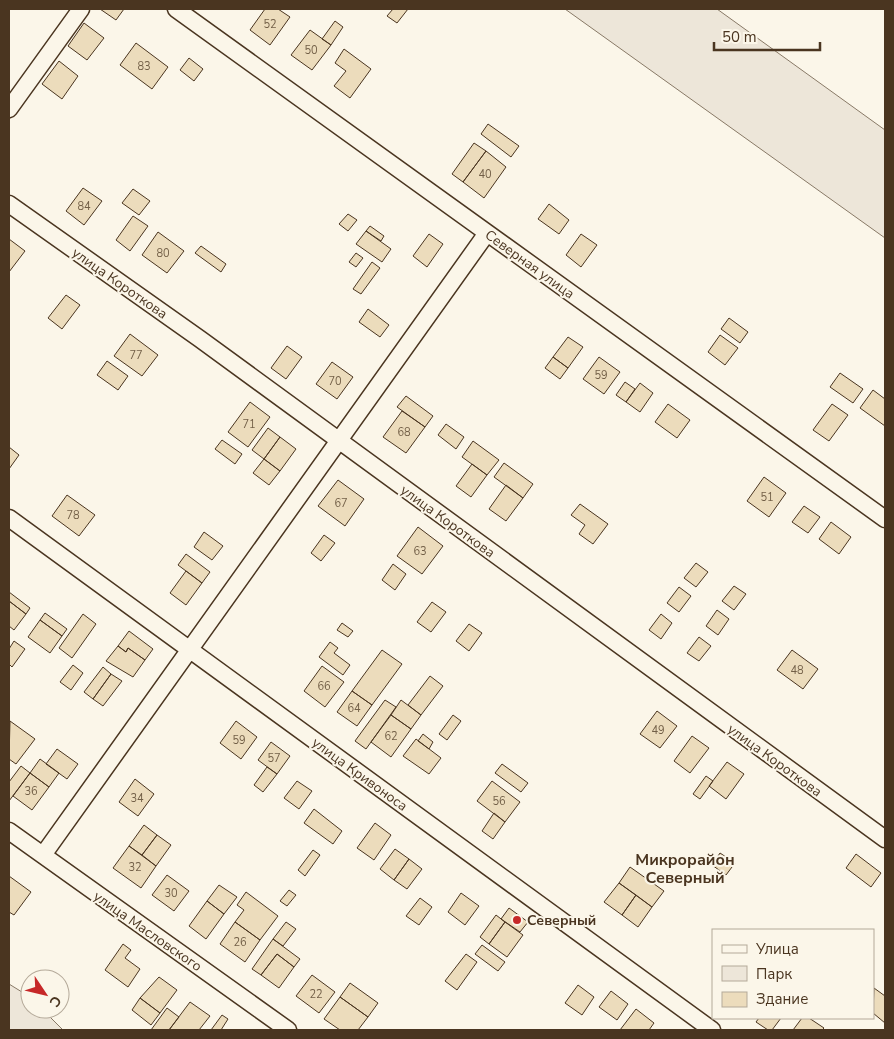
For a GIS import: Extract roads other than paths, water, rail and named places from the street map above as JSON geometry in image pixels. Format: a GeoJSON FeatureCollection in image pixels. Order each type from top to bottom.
{"type":"FeatureCollection","features":[{"type":"Feature","properties":{"kind":"street"},"geometry":{"type":"LineString","coordinates":[[9,110],[81,9]]}},
{"type":"Feature","properties":{"kind":"street","name":"Северная улица"},"geometry":{"type":"LineString","coordinates":[[176,9],[885,519]]}},
{"type":"Feature","properties":{"kind":"street","name":"улица Короткова"},"geometry":{"type":"LineString","coordinates":[[9,204],[200,339],[885,839]]}},
{"type":"Feature","properties":{"kind":"street"},"geometry":{"type":"LineString","coordinates":[[43,855],[487,233]]}},
{"type":"Feature","properties":{"kind":"street","name":"улица Кривоноса"},"geometry":{"type":"LineString","coordinates":[[9,518],[712,1030]]}},
{"type":"Feature","properties":{"kind":"street","name":"улица Масловского"},"geometry":{"type":"LineString","coordinates":[[9,831],[288,1030]]}},
{"type":"Feature","properties":{"kind":"place","name":"Северный"},"geometry":{"type":"Point","coordinates":[517,920]}},
{"type":"Feature","properties":{"kind":"district","name":"Микрорайон Северный"},"geometry":{"type":"Point","coordinates":[685,868]}}]}
